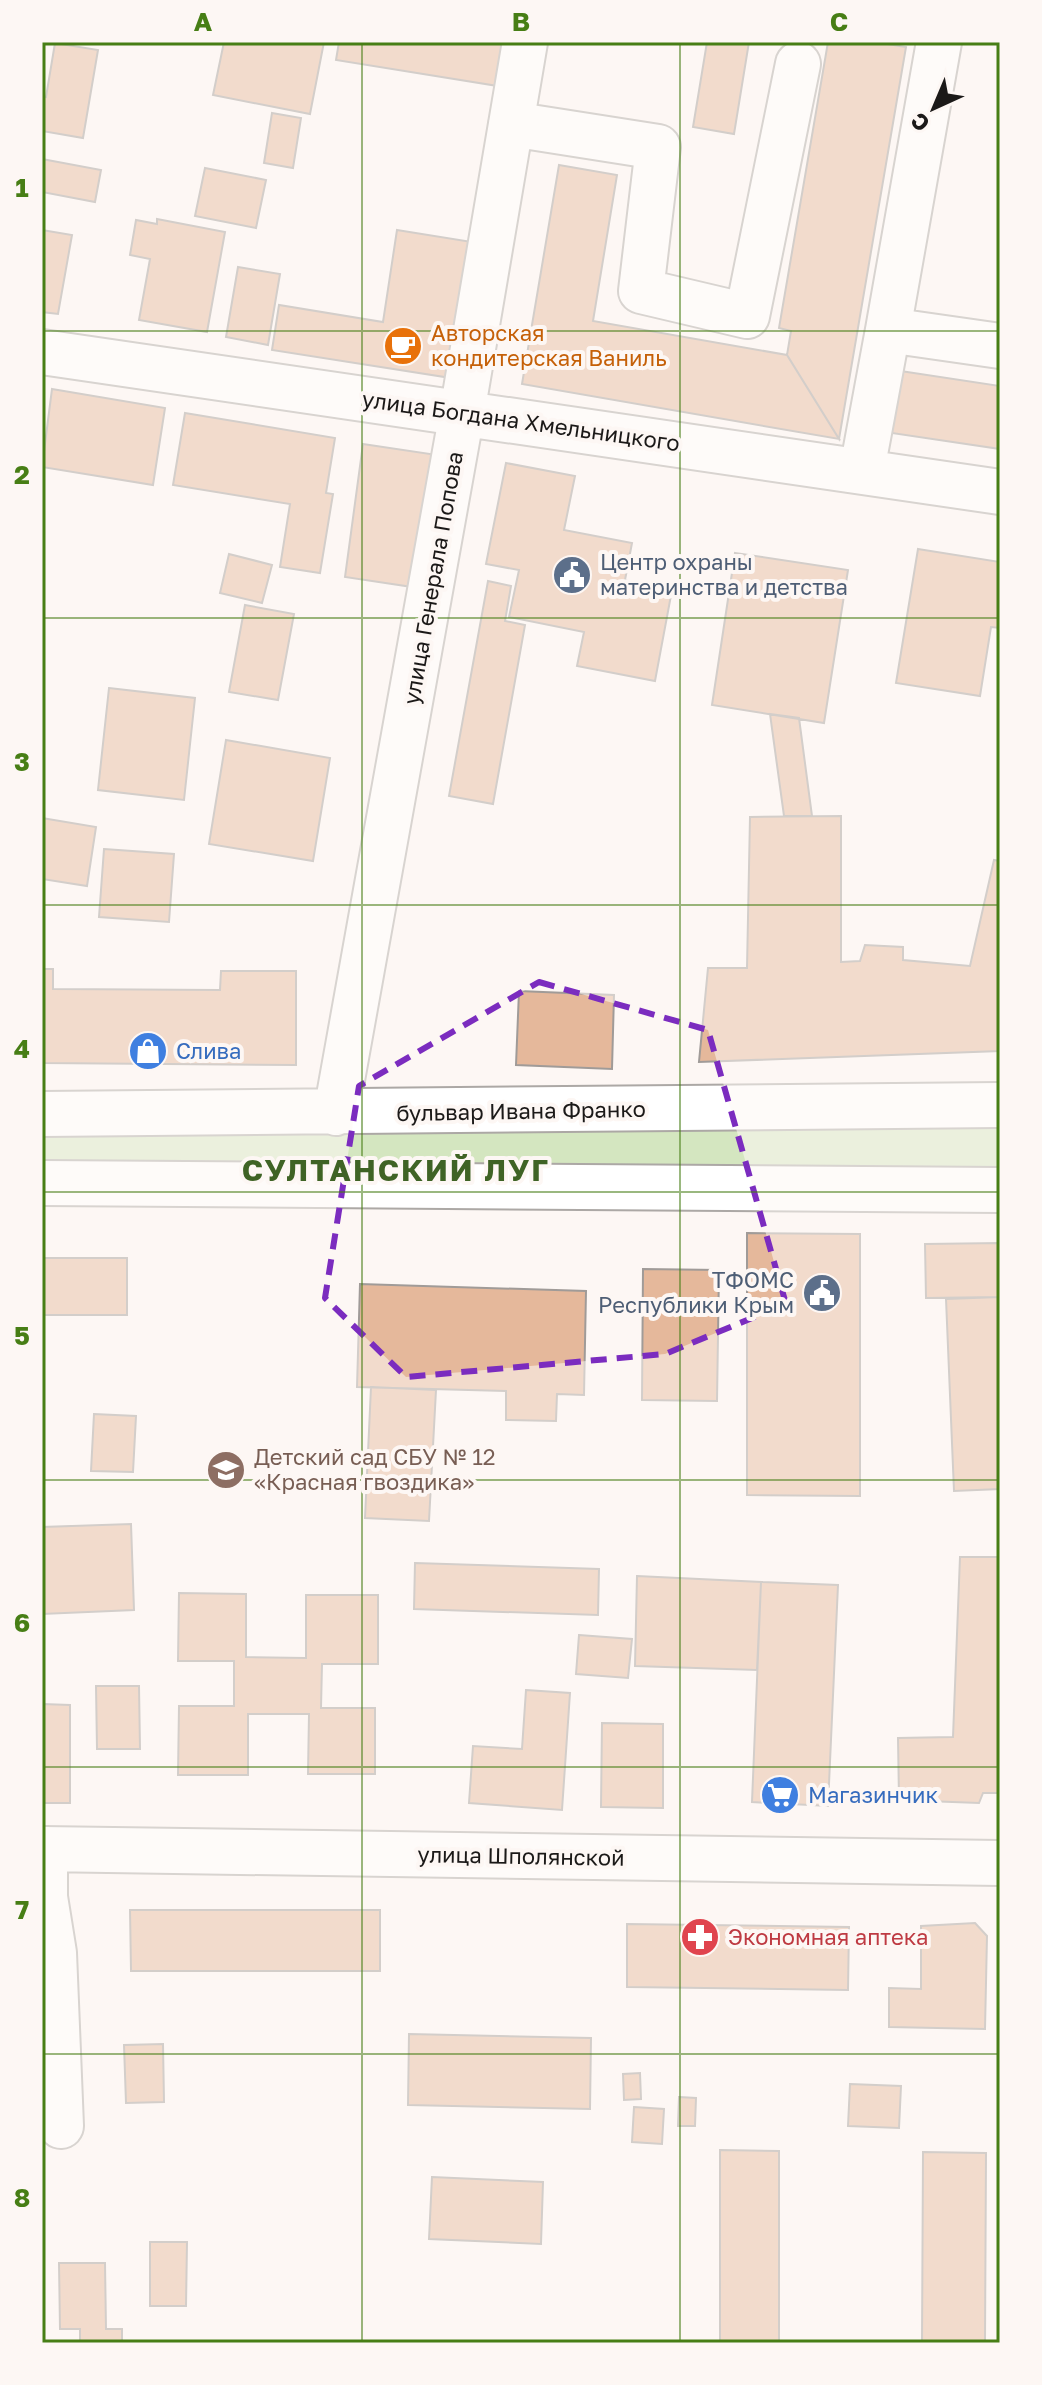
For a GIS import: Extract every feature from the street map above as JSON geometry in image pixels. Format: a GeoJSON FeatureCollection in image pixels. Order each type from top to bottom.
{"type":"FeatureCollection","features":[{"type":"Feature","properties":{"kind":"street","name":"улица Генерала Попова"},"geometry":{"type":"LineString","coordinates":[[336,1113],[462,413],[525,42]]}},
{"type":"Feature","properties":{"kind":"street"},"geometry":{"type":"LineString","coordinates":[[862,470],[939,42]]}},
{"type":"Feature","properties":{"kind":"street"},"geometry":{"type":"LineString","coordinates":[[511,124],[658,147],[641,291],[747,316],[798,64]]}},
{"type":"Feature","properties":{"kind":"street"},"geometry":{"type":"LineString","coordinates":[[888,330],[1000,346]]}},
{"type":"Feature","properties":{"kind":"street","name":"улица Богдана Хмельницкого"},"geometry":{"type":"LineString","coordinates":[[42,352],[1000,492]]}},
{"type":"Feature","properties":{"kind":"street","name":"бульвар Ивана Франко"},"geometry":{"type":"LineString","coordinates":[[42,1114],[1000,1105]]}},
{"type":"Feature","properties":{"kind":"street"},"geometry":{"type":"LineString","coordinates":[[42,1183],[1000,1190]]}},
{"type":"Feature","properties":{"kind":"street"},"geometry":{"type":"LineString","coordinates":[[44,1849],[45,1897],[54,1953],[50,2014],[61,2126]]}},
{"type":"Feature","properties":{"kind":"street","name":"улица Шполянской"},"geometry":{"type":"LineString","coordinates":[[44,1849],[1000,1863]]}},
{"type":"Feature","properties":{"kind":"highlighted area"},"geometry":{"type":"Polygon","coordinates":[[[539,982],[708,1030],[786,1304],[665,1354],[406,1377],[325,1298],[359,1086],[539,982]]]}},
{"type":"Feature","properties":{"kind":"green space"},"geometry":{"type":"Polygon","coordinates":[[[1000,1120],[1000,1176],[42,1168],[42,1129],[1000,1120]]]}},
{"type":"Feature","properties":{"kind":"building"},"geometry":{"type":"Polygon","coordinates":[[[224,42],[324,42],[310,114],[213,95],[224,42]]]}},
{"type":"Feature","properties":{"kind":"building"},"geometry":{"type":"Polygon","coordinates":[[[339,42],[511,42],[504,87],[336,60],[339,42]]]}},
{"type":"Feature","properties":{"kind":"building"},"geometry":{"type":"Polygon","coordinates":[[[707,42],[749,42],[734,134],[693,127],[707,42]]]}},
{"type":"Feature","properties":{"kind":"building"},"geometry":{"type":"Polygon","coordinates":[[[828,42],[875,42],[906,47],[839,439],[787,355],[791,331],[779,328],[828,42]]]}},
{"type":"Feature","properties":{"kind":"building"},"geometry":{"type":"Polygon","coordinates":[[[55,43],[98,50],[83,138],[42,131],[42,96],[46,97],[55,43]]]}},
{"type":"Feature","properties":{"kind":"building"},"geometry":{"type":"Polygon","coordinates":[[[272,113],[301,118],[293,168],[264,163],[272,113]]]}},
{"type":"Feature","properties":{"kind":"building"},"geometry":{"type":"Polygon","coordinates":[[[42,159],[101,170],[95,202],[42,192],[42,159]]]}},
{"type":"Feature","properties":{"kind":"building"},"geometry":{"type":"Polygon","coordinates":[[[559,165],[617,175],[593,321],[787,355],[839,439],[522,384],[559,165]]]}},
{"type":"Feature","properties":{"kind":"building"},"geometry":{"type":"Polygon","coordinates":[[[205,168],[266,180],[256,228],[195,216],[205,168]]]}},
{"type":"Feature","properties":{"kind":"building"},"geometry":{"type":"Polygon","coordinates":[[[157,219],[225,232],[207,332],[139,320],[150,259],[130,255],[136,220],[157,224],[157,219]]]}},
{"type":"Feature","properties":{"kind":"building"},"geometry":{"type":"Polygon","coordinates":[[[42,230],[72,235],[58,314],[42,312],[42,230]]]}},
{"type":"Feature","properties":{"kind":"building"},"geometry":{"type":"Polygon","coordinates":[[[397,230],[472,242],[451,378],[272,350],[279,305],[383,322],[397,230]]]}},
{"type":"Feature","properties":{"kind":"building"},"geometry":{"type":"Polygon","coordinates":[[[238,267],[280,274],[268,345],[226,337],[238,267]]]}},
{"type":"Feature","properties":{"kind":"building"},"geometry":{"type":"Polygon","coordinates":[[[894,370],[1000,386],[1000,449],[885,432],[894,370]]]}},
{"type":"Feature","properties":{"kind":"building"},"geometry":{"type":"Polygon","coordinates":[[[52,389],[165,408],[153,485],[42,467],[52,389]]]}},
{"type":"Feature","properties":{"kind":"building"},"geometry":{"type":"Polygon","coordinates":[[[185,413],[335,438],[326,493],[333,494],[320,573],[280,567],[290,504],[173,485],[185,413]]]}},
{"type":"Feature","properties":{"kind":"building"},"geometry":{"type":"Polygon","coordinates":[[[363,444],[437,455],[419,588],[345,577],[363,444]]]}},
{"type":"Feature","properties":{"kind":"building","name":"Центр охраны материнства и детства"},"geometry":{"type":"Polygon","coordinates":[[[506,463],[575,476],[564,530],[632,543],[625,580],[672,590],[655,681],[577,666],[584,632],[509,617],[519,570],[486,564],[506,463]]]}},
{"type":"Feature","properties":{"kind":"building"},"geometry":{"type":"Polygon","coordinates":[[[918,549],[1000,562],[1000,628],[991,627],[980,696],[896,683],[918,549]]]}},
{"type":"Feature","properties":{"kind":"building"},"geometry":{"type":"Polygon","coordinates":[[[735,553],[848,570],[824,723],[712,705],[735,553]]]}},
{"type":"Feature","properties":{"kind":"building"},"geometry":{"type":"Polygon","coordinates":[[[229,554],[272,565],[262,603],[220,593],[229,554]]]}},
{"type":"Feature","properties":{"kind":"building"},"geometry":{"type":"Polygon","coordinates":[[[488,581],[511,586],[505,621],[525,625],[493,804],[449,796],[488,581]]]}},
{"type":"Feature","properties":{"kind":"building"},"geometry":{"type":"Polygon","coordinates":[[[245,605],[294,614],[278,700],[229,692],[245,605]]]}},
{"type":"Feature","properties":{"kind":"building"},"geometry":{"type":"Polygon","coordinates":[[[109,688],[195,698],[184,800],[98,790],[109,688]]]}},
{"type":"Feature","properties":{"kind":"building"},"geometry":{"type":"Polygon","coordinates":[[[770,714],[799,718],[812,816],[784,816],[770,714]]]}},
{"type":"Feature","properties":{"kind":"building"},"geometry":{"type":"Polygon","coordinates":[[[226,740],[330,758],[313,861],[209,844],[226,740]]]}},
{"type":"Feature","properties":{"kind":"building"},"geometry":{"type":"Polygon","coordinates":[[[841,816],[841,962],[860,961],[865,945],[903,947],[903,960],[970,966],[994,860],[1000,861],[1000,1051],[699,1062],[708,968],[747,968],[750,817],[841,816]]]}},
{"type":"Feature","properties":{"kind":"building"},"geometry":{"type":"Polygon","coordinates":[[[42,818],[96,827],[87,886],[42,879],[42,818]]]}},
{"type":"Feature","properties":{"kind":"building"},"geometry":{"type":"Polygon","coordinates":[[[104,849],[174,854],[169,922],[99,917],[104,849]]]}},
{"type":"Feature","properties":{"kind":"building"},"geometry":{"type":"Polygon","coordinates":[[[42,969],[53,969],[53,989],[220,990],[221,971],[296,971],[296,1065],[42,1063],[42,969]]]}},
{"type":"Feature","properties":{"kind":"building"},"geometry":{"type":"Polygon","coordinates":[[[519,991],[614,995],[612,1069],[516,1065],[519,991]]]}},
{"type":"Feature","properties":{"kind":"building"},"geometry":{"type":"Polygon","coordinates":[[[747,1233],[860,1234],[860,1496],[747,1495],[747,1233]]]}},
{"type":"Feature","properties":{"kind":"building"},"geometry":{"type":"Polygon","coordinates":[[[1000,1243],[1000,1297],[926,1298],[925,1244],[1000,1243]]]}},
{"type":"Feature","properties":{"kind":"building"},"geometry":{"type":"Polygon","coordinates":[[[42,1258],[127,1258],[127,1315],[42,1315],[42,1258]]]}},
{"type":"Feature","properties":{"kind":"building"},"geometry":{"type":"Polygon","coordinates":[[[643,1269],[719,1270],[717,1401],[642,1400],[643,1269]]]}},
{"type":"Feature","properties":{"kind":"building"},"geometry":{"type":"Polygon","coordinates":[[[360,1284],[586,1291],[584,1395],[557,1394],[556,1421],[506,1420],[506,1391],[357,1387],[360,1284]]]}},
{"type":"Feature","properties":{"kind":"building"},"geometry":{"type":"Polygon","coordinates":[[[1000,1297],[1000,1489],[954,1491],[946,1299],[1000,1297]]]}},
{"type":"Feature","properties":{"kind":"building"},"geometry":{"type":"Polygon","coordinates":[[[371,1387],[436,1390],[429,1521],[365,1518],[371,1387]]]}},
{"type":"Feature","properties":{"kind":"building"},"geometry":{"type":"Polygon","coordinates":[[[94,1414],[136,1416],[133,1472],[91,1471],[94,1414]]]}},
{"type":"Feature","properties":{"kind":"building"},"geometry":{"type":"Polygon","coordinates":[[[131,1524],[134,1610],[42,1614],[42,1527],[131,1524]]]}},
{"type":"Feature","properties":{"kind":"building"},"geometry":{"type":"Polygon","coordinates":[[[960,1557],[1000,1557],[1000,1793],[983,1793],[979,1803],[899,1800],[898,1738],[953,1737],[960,1557]]]}},
{"type":"Feature","properties":{"kind":"building"},"geometry":{"type":"Polygon","coordinates":[[[415,1563],[599,1569],[598,1615],[414,1609],[415,1563]]]}},
{"type":"Feature","properties":{"kind":"building"},"geometry":{"type":"Polygon","coordinates":[[[637,1576],[761,1582],[757,1670],[635,1666],[637,1576]]]}},
{"type":"Feature","properties":{"kind":"building"},"geometry":{"type":"Polygon","coordinates":[[[761,1582],[838,1585],[828,1806],[752,1802],[761,1582]]]}},
{"type":"Feature","properties":{"kind":"building"},"geometry":{"type":"Polygon","coordinates":[[[179,1593],[246,1594],[246,1657],[306,1658],[306,1595],[378,1595],[378,1664],[322,1664],[321,1708],[375,1708],[375,1774],[308,1774],[309,1714],[248,1714],[248,1775],[178,1775],[179,1706],[234,1706],[234,1661],[178,1661],[179,1593]]]}},
{"type":"Feature","properties":{"kind":"building"},"geometry":{"type":"Polygon","coordinates":[[[579,1635],[632,1639],[628,1678],[576,1674],[579,1635]]]}},
{"type":"Feature","properties":{"kind":"building"},"geometry":{"type":"Polygon","coordinates":[[[96,1686],[139,1686],[140,1749],[97,1749],[96,1686]]]}},
{"type":"Feature","properties":{"kind":"building"},"geometry":{"type":"Polygon","coordinates":[[[526,1690],[570,1693],[562,1810],[469,1803],[473,1746],[522,1749],[526,1690]]]}},
{"type":"Feature","properties":{"kind":"building"},"geometry":{"type":"Polygon","coordinates":[[[42,1704],[70,1705],[70,1803],[42,1803],[42,1704]]]}},
{"type":"Feature","properties":{"kind":"building"},"geometry":{"type":"Polygon","coordinates":[[[602,1723],[663,1724],[663,1808],[601,1807],[602,1723]]]}},
{"type":"Feature","properties":{"kind":"building"},"geometry":{"type":"Polygon","coordinates":[[[130,1910],[380,1910],[380,1971],[131,1971],[130,1910]]]}},
{"type":"Feature","properties":{"kind":"building"},"geometry":{"type":"Polygon","coordinates":[[[975,1923],[987,1936],[985,2029],[889,2027],[889,1988],[921,1989],[921,1926],[975,1923]]]}},
{"type":"Feature","properties":{"kind":"building"},"geometry":{"type":"Polygon","coordinates":[[[627,1924],[849,1927],[848,1990],[627,1987],[627,1924]]]}},
{"type":"Feature","properties":{"kind":"building"},"geometry":{"type":"Polygon","coordinates":[[[409,2034],[591,2038],[590,2109],[408,2105],[409,2034]]]}},
{"type":"Feature","properties":{"kind":"building"},"geometry":{"type":"Polygon","coordinates":[[[163,2044],[164,2102],[126,2103],[124,2045],[163,2044]]]}},
{"type":"Feature","properties":{"kind":"building"},"geometry":{"type":"Polygon","coordinates":[[[640,2073],[641,2099],[624,2100],[623,2074],[640,2073]]]}},
{"type":"Feature","properties":{"kind":"building"},"geometry":{"type":"Polygon","coordinates":[[[850,2084],[901,2086],[899,2128],[848,2126],[850,2084]]]}},
{"type":"Feature","properties":{"kind":"building"},"geometry":{"type":"Polygon","coordinates":[[[679,2097],[696,2098],[695,2126],[678,2126],[679,2097]]]}},
{"type":"Feature","properties":{"kind":"building"},"geometry":{"type":"Polygon","coordinates":[[[634,2107],[664,2109],[662,2144],[632,2142],[634,2107]]]}},
{"type":"Feature","properties":{"kind":"building"},"geometry":{"type":"Polygon","coordinates":[[[720,2150],[779,2151],[779,2343],[720,2343],[720,2150]]]}},
{"type":"Feature","properties":{"kind":"building"},"geometry":{"type":"Polygon","coordinates":[[[923,2152],[986,2153],[985,2343],[922,2343],[923,2152]]]}},
{"type":"Feature","properties":{"kind":"building"},"geometry":{"type":"Polygon","coordinates":[[[432,2177],[543,2182],[541,2244],[429,2239],[432,2177]]]}},
{"type":"Feature","properties":{"kind":"building"},"geometry":{"type":"Polygon","coordinates":[[[150,2242],[187,2242],[186,2306],[150,2306],[150,2242]]]}},
{"type":"Feature","properties":{"kind":"building"},"geometry":{"type":"Polygon","coordinates":[[[59,2263],[105,2263],[106,2329],[122,2329],[122,2343],[80,2343],[80,2329],[60,2329],[59,2263]]]}},
{"type":"Feature","properties":{"kind":"building"},"geometry":{"type":"Polygon","coordinates":[[[625,2342],[625,2343],[203,2343],[625,2342]]]}},
{"type":"Feature","properties":{"kind":"place","name":"Авторская кондитерская Ваниль"},"geometry":{"type":"Point","coordinates":[403,346]}},
{"type":"Feature","properties":{"kind":"place","name":"Центр охраны материнства и детства"},"geometry":{"type":"Point","coordinates":[572,575]}},
{"type":"Feature","properties":{"kind":"place","name":"Слива"},"geometry":{"type":"Point","coordinates":[148,1051]}},
{"type":"Feature","properties":{"kind":"place","name":"ТФОМС Республики Крым"},"geometry":{"type":"Point","coordinates":[822,1293]}},
{"type":"Feature","properties":{"kind":"place","name":"Детский сад СБУ № 12 «Красная гвоздика»"},"geometry":{"type":"Point","coordinates":[226,1470]}},
{"type":"Feature","properties":{"kind":"place","name":"Магазинчик"},"geometry":{"type":"Point","coordinates":[780,1795]}},
{"type":"Feature","properties":{"kind":"place","name":"Экономная аптека"},"geometry":{"type":"Point","coordinates":[700,1937]}},
{"type":"Feature","properties":{"kind":"district","name":"СУЛТАНСКИЙ ЛУГ"},"geometry":{"type":"Point","coordinates":[396,1171]}}]}
